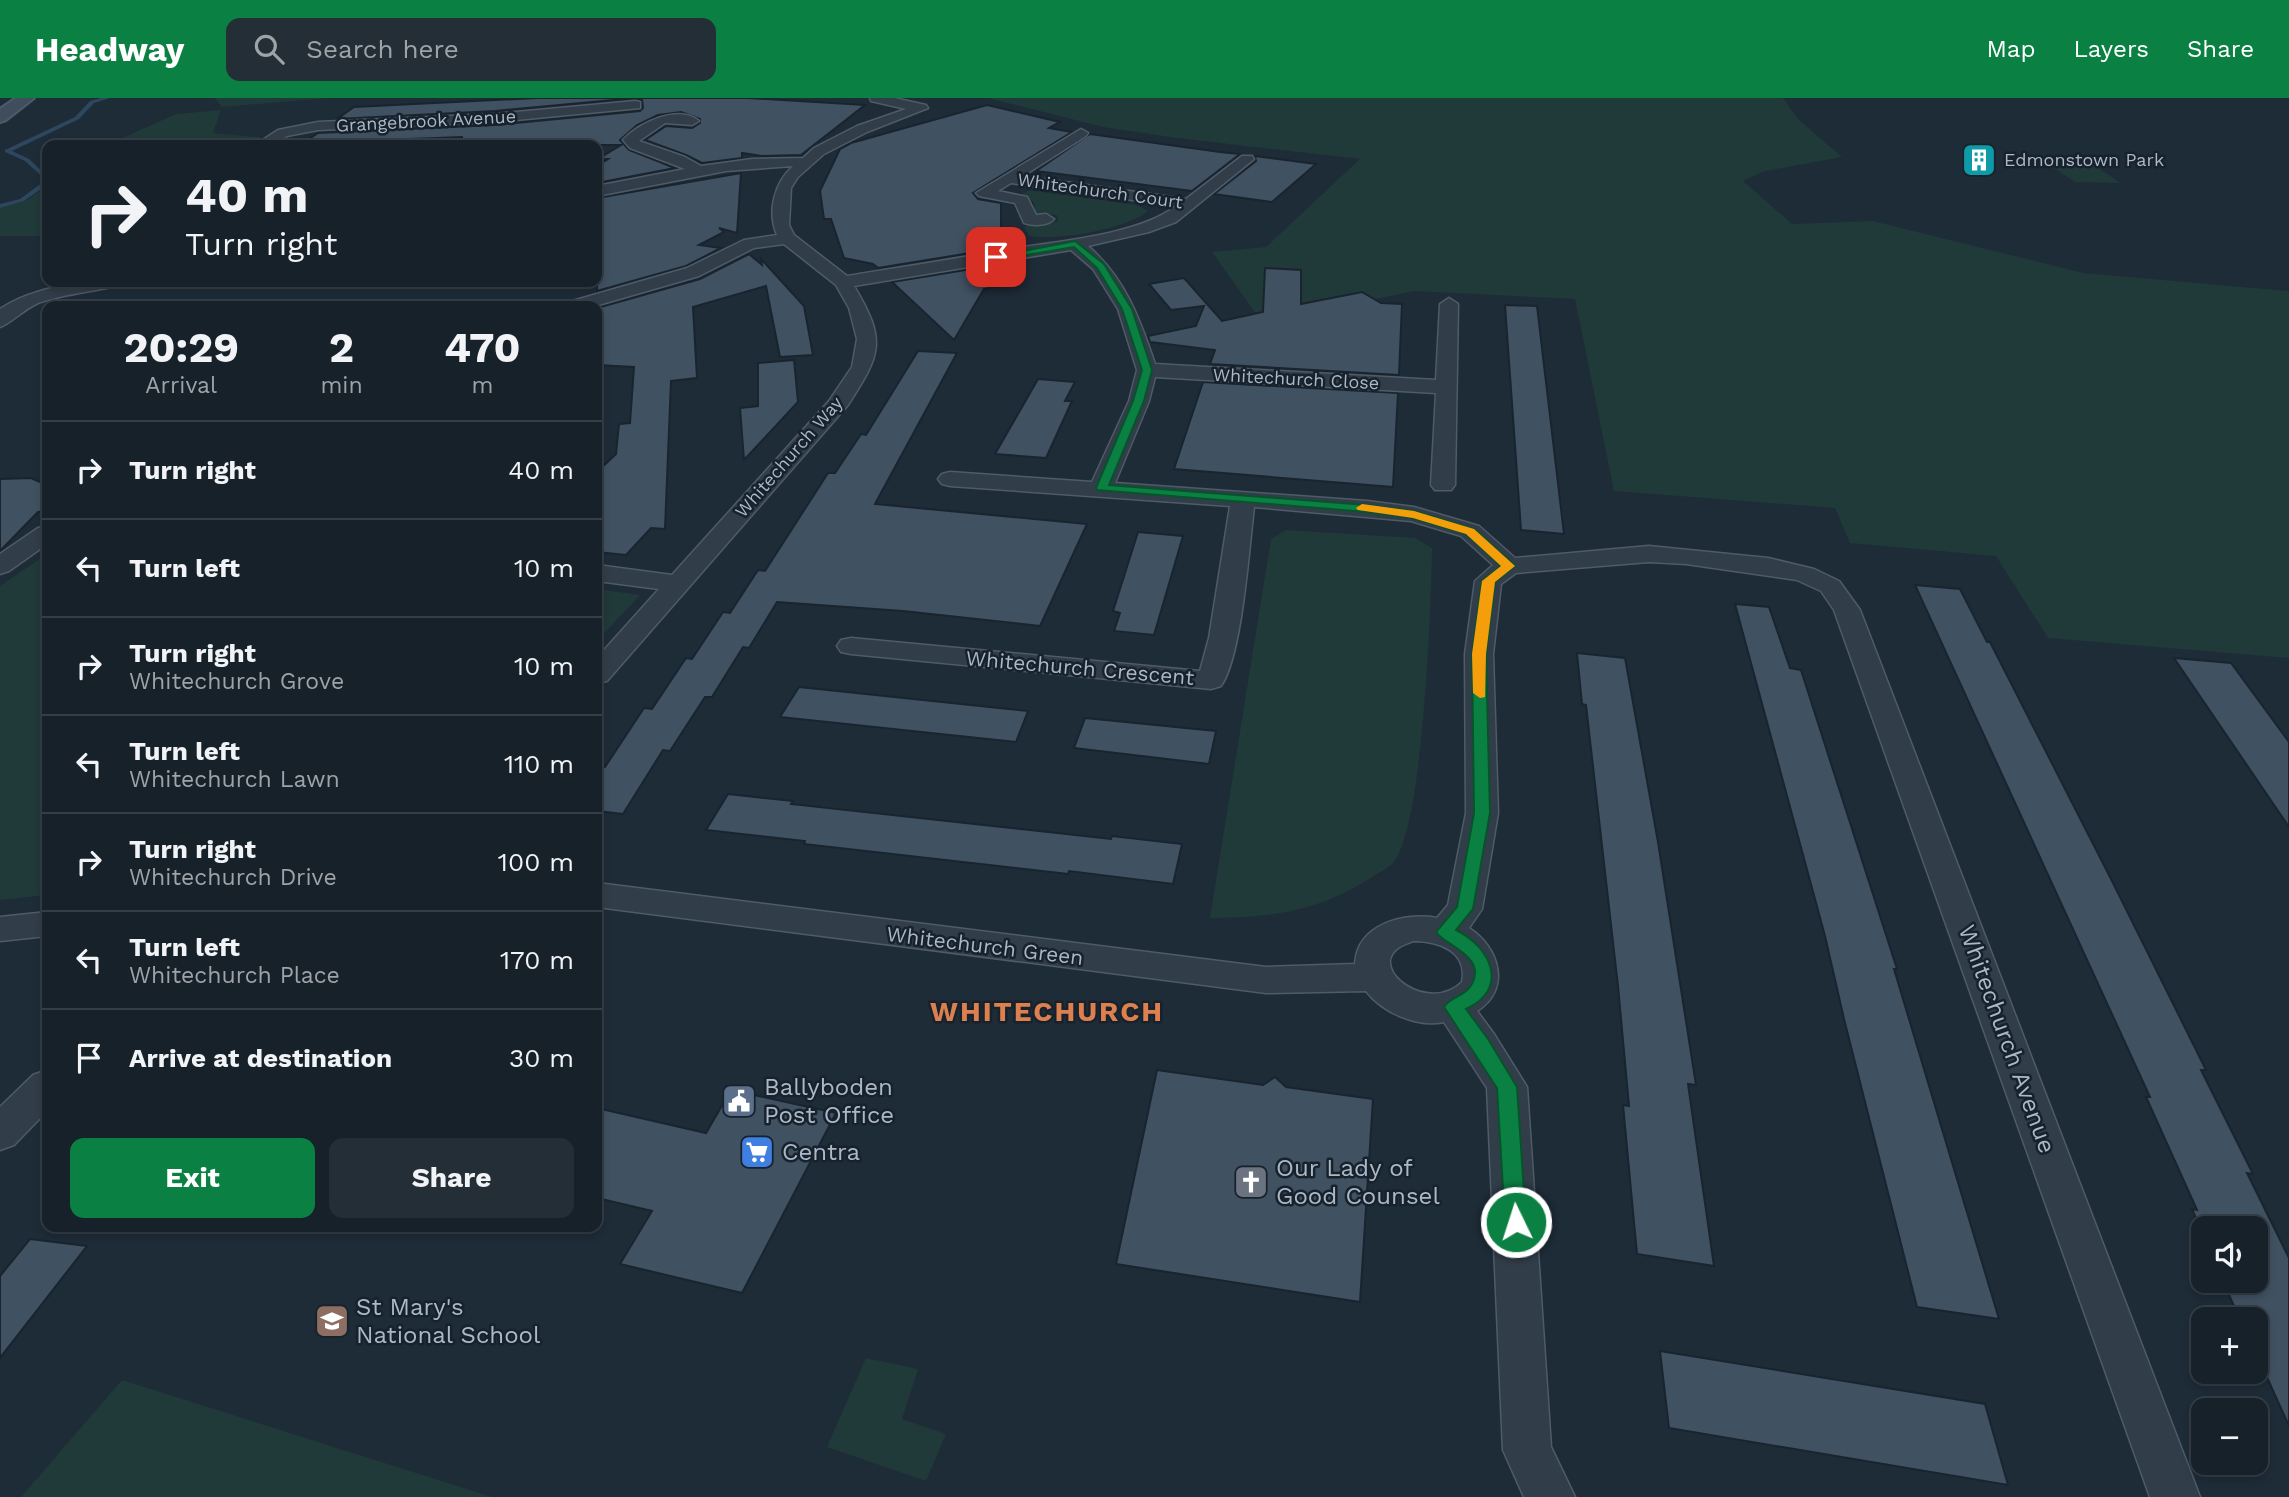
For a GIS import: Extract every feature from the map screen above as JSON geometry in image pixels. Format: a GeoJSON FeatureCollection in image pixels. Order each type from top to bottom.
{"type":"FeatureCollection","features":[{"type":"Feature","properties":{"kind":"street"},"geometry":{"type":"LineString","coordinates":[[0,117],[26,98]]}},
{"type":"Feature","properties":{"kind":"street"},"geometry":{"type":"LineString","coordinates":[[593,301],[693,272],[750,244],[786,238],[781,225],[783,188],[804,162],[819,151],[862,129],[921,108],[876,98]]}},
{"type":"Feature","properties":{"kind":"street","name":"Grangebrook Avenue"},"geometry":{"type":"LineString","coordinates":[[259,139],[318,126],[508,117],[635,104]]}},
{"type":"Feature","properties":{"kind":"street"},"geometry":{"type":"LineString","coordinates":[[692,121],[662,119],[630,140],[635,145],[680,160],[695,169]]}},
{"type":"Feature","properties":{"kind":"street","name":"Whitechurch Court"},"geometry":{"type":"LineString","coordinates":[[1046,219],[1030,220],[1021,200],[984,193],[1081,133]]}},
{"type":"Feature","properties":{"kind":"street"},"geometry":{"type":"LineString","coordinates":[[843,282],[1075,244],[1143,229],[1170,219],[1247,159]]}},
{"type":"Feature","properties":{"kind":"street"},"geometry":{"type":"LineString","coordinates":[[602,190],[695,169],[758,161],[804,162]]}},
{"type":"Feature","properties":{"kind":"street","name":"Whitechurch Court"},"geometry":{"type":"LineString","coordinates":[[1008,178],[1192,204]]}},
{"type":"Feature","properties":{"kind":"street","name":"Whitechurch Way"},"geometry":{"type":"LineString","coordinates":[[602,670],[837,405],[862,367],[867,339],[858,308],[843,282],[786,238]]}},
{"type":"Feature","properties":{"kind":"street"},"geometry":{"type":"LineString","coordinates":[[1075,244],[1100,266],[1127,309],[1147,370],[1139,401],[1101,488]]}},
{"type":"Feature","properties":{"kind":"street"},"geometry":{"type":"LineString","coordinates":[[0,321],[3,315],[16,306],[37,298],[87,287]]}},
{"type":"Feature","properties":{"kind":"street"},"geometry":{"type":"LineString","coordinates":[[1443,485],[1449,304]]}},
{"type":"Feature","properties":{"kind":"street","name":"Whitechurch Close"},"geometry":{"type":"LineString","coordinates":[[1147,370],[1445,387]]}},
{"type":"Feature","properties":{"kind":"street"},"geometry":{"type":"LineString","coordinates":[[950,479],[1367,508],[1414,514],[1470,531],[1509,566],[1488,581],[1479,654],[1482,813],[1465,909],[1445,932]]}},
{"type":"Feature","properties":{"kind":"street","name":"Whitechurch Crescent"},"geometry":{"type":"LineString","coordinates":[[851,646],[1211,680],[1223,638],[1243,500]]}},
{"type":"Feature","properties":{"kind":"street"},"geometry":{"type":"LineString","coordinates":[[0,566],[42,537]]}},
{"type":"Feature","properties":{"kind":"street","name":"Whitechurch Avenue"},"geometry":{"type":"LineString","coordinates":[[1509,566],[1625,555],[1686,556],[1768,566],[1805,574],[1830,586],[1847,610],[2175,1497]]}},
{"type":"Feature","properties":{"kind":"street"},"geometry":{"type":"LineString","coordinates":[[602,574],[678,584]]}},
{"type":"Feature","properties":{"kind":"street","name":"Whitechurch Green"},"geometry":{"type":"LineString","coordinates":[[602,896],[1266,980],[1375,977]]}},
{"type":"Feature","properties":{"kind":"street"},"geometry":{"type":"LineString","coordinates":[[0,929],[42,925]]}},
{"type":"Feature","properties":{"kind":"street"},"geometry":{"type":"LineString","coordinates":[[1409,928],[1445,932],[1461,940],[1474,951],[1481,963],[1483,977],[1479,989],[1468,1000],[1454,1007],[1435,1009],[1416,1007],[1385,990],[1375,977],[1371,964],[1373,951],[1381,940],[1393,932],[1409,928]]}},
{"type":"Feature","properties":{"kind":"street"},"geometry":{"type":"LineString","coordinates":[[1454,1007],[1507,1087],[1527,1450],[1550,1497]]}},
{"type":"Feature","properties":{"kind":"street"},"geometry":{"type":"LineString","coordinates":[[0,1133],[42,1091]]}},
{"type":"Feature","properties":{"kind":"green space"},"geometry":{"type":"Polygon","coordinates":[[[215,98],[328,98],[222,107],[215,98]]]}},
{"type":"Feature","properties":{"kind":"green space"},"geometry":{"type":"Polygon","coordinates":[[[988,98],[1783,98],[1798,119],[1842,157],[1765,171],[1743,181],[1792,224],[1873,221],[2083,273],[2289,291],[2289,658],[2048,638],[1996,556],[1850,543],[1835,508],[1614,491],[1575,299],[1414,291],[1274,320],[1254,311],[1212,252],[1266,247],[1360,159],[1103,127],[988,98]]]}},
{"type":"Feature","properties":{"kind":"green space"},"geometry":{"type":"Polygon","coordinates":[[[221,110],[213,133],[260,137],[260,140],[118,140],[176,114],[221,110]]]}},
{"type":"Feature","properties":{"kind":"green space"},"geometry":{"type":"Polygon","coordinates":[[[2036,156],[2080,156],[2121,183],[2075,182],[2036,156]]]}},
{"type":"Feature","properties":{"kind":"green space"},"geometry":{"type":"Polygon","coordinates":[[[42,190],[42,236],[0,236],[0,207],[26,201],[42,190]]]}},
{"type":"Feature","properties":{"kind":"green space"},"geometry":{"type":"Polygon","coordinates":[[[1029,190],[1137,205],[1148,211],[1125,223],[1091,232],[1056,237],[1029,236],[1024,227],[1058,222],[1057,215],[1035,213],[1034,202],[1021,195],[1029,190]]]}},
{"type":"Feature","properties":{"kind":"green space"},"geometry":{"type":"Polygon","coordinates":[[[1286,530],[1415,538],[1432,548],[1424,712],[1412,804],[1404,839],[1394,862],[1353,889],[1334,898],[1294,910],[1210,918],[1271,539],[1286,530]]]}},
{"type":"Feature","properties":{"kind":"green space"},"geometry":{"type":"Polygon","coordinates":[[[42,557],[42,896],[0,900],[0,586],[42,557]]]}},
{"type":"Feature","properties":{"kind":"green space"},"geometry":{"type":"Polygon","coordinates":[[[602,590],[640,595],[602,636],[602,590]]]}},
{"type":"Feature","properties":{"kind":"green space"},"geometry":{"type":"Polygon","coordinates":[[[866,1358],[918,1369],[902,1419],[946,1434],[926,1481],[827,1447],[866,1358]]]}},
{"type":"Feature","properties":{"kind":"green space"},"geometry":{"type":"Polygon","coordinates":[[[122,1380],[492,1497],[21,1497],[122,1380]]]}},
{"type":"Feature","properties":{"kind":"building"},"geometry":{"type":"Polygon","coordinates":[[[537,98],[635,98],[495,111],[337,119],[354,107],[537,98]]]}},
{"type":"Feature","properties":{"kind":"building"},"geometry":{"type":"Polygon","coordinates":[[[635,98],[748,98],[865,105],[801,155],[762,156],[742,153],[742,158],[702,163],[645,140],[666,126],[692,128],[700,123],[700,119],[681,112],[658,115],[637,125],[620,140],[629,150],[675,168],[602,182],[602,163],[608,159],[602,159],[602,157],[621,145],[602,145],[602,140],[462,140],[462,137],[308,140],[318,133],[495,125],[640,111],[643,108],[642,100],[635,98]]]}},
{"type":"Feature","properties":{"kind":"building"},"geometry":{"type":"Polygon","coordinates":[[[987,105],[1060,122],[1049,128],[1072,132],[973,193],[978,199],[1001,203],[1001,248],[878,268],[873,264],[844,258],[831,219],[824,219],[820,191],[840,149],[851,143],[987,105]]]}},
{"type":"Feature","properties":{"kind":"building"},"geometry":{"type":"Polygon","coordinates":[[[1090,134],[1240,154],[1192,191],[1036,171],[1090,134]]]}},
{"type":"Feature","properties":{"kind":"building"},"geometry":{"type":"Polygon","coordinates":[[[1255,156],[1316,164],[1272,202],[1214,194],[1256,161],[1255,156]]]}},
{"type":"Feature","properties":{"kind":"building"},"geometry":{"type":"Polygon","coordinates":[[[741,173],[737,233],[719,228],[724,232],[699,245],[721,248],[686,266],[597,291],[597,287],[602,287],[602,197],[741,173]]]}},
{"type":"Feature","properties":{"kind":"building"},"geometry":{"type":"Polygon","coordinates":[[[749,254],[762,265],[761,259],[804,306],[813,355],[780,357],[766,286],[693,307],[697,378],[671,381],[665,529],[651,528],[626,555],[602,553],[602,467],[616,454],[619,424],[630,423],[634,367],[602,365],[602,307],[700,279],[749,254]]]}},
{"type":"Feature","properties":{"kind":"building"},"geometry":{"type":"Polygon","coordinates":[[[1002,264],[1004,285],[984,289],[954,340],[892,282],[1002,264]]]}},
{"type":"Feature","properties":{"kind":"building"},"geometry":{"type":"Polygon","coordinates":[[[1265,268],[1301,270],[1301,304],[1362,292],[1381,303],[1402,304],[1399,375],[1210,364],[1215,350],[1150,342],[1148,336],[1196,326],[1204,306],[1171,310],[1149,284],[1184,278],[1222,321],[1263,312],[1265,268]]]}},
{"type":"Feature","properties":{"kind":"building"},"geometry":{"type":"Polygon","coordinates":[[[1505,305],[1537,306],[1564,534],[1521,530],[1505,305]]]}},
{"type":"Feature","properties":{"kind":"building"},"geometry":{"type":"Polygon","coordinates":[[[918,351],[957,353],[875,504],[1087,524],[1040,626],[903,611],[777,602],[749,648],[743,647],[712,697],[705,697],[670,751],[663,750],[623,814],[602,812],[602,767],[605,767],[644,708],[652,709],[686,658],[692,659],[723,612],[730,613],[758,570],[765,571],[828,473],[835,473],[861,434],[866,435],[918,351]]]}},
{"type":"Feature","properties":{"kind":"building"},"geometry":{"type":"Polygon","coordinates":[[[794,360],[798,402],[744,460],[740,408],[758,406],[758,363],[794,360]]]}},
{"type":"Feature","properties":{"kind":"building"},"geometry":{"type":"Polygon","coordinates":[[[1038,379],[1075,382],[1065,401],[1072,401],[1046,458],[995,454],[1038,379]]]}},
{"type":"Feature","properties":{"kind":"building"},"geometry":{"type":"Polygon","coordinates":[[[1203,382],[1398,393],[1393,487],[1174,469],[1203,382]]]}},
{"type":"Feature","properties":{"kind":"building"},"geometry":{"type":"Polygon","coordinates":[[[31,478],[42,483],[42,512],[38,512],[0,551],[0,479],[31,478]]]}},
{"type":"Feature","properties":{"kind":"building"},"geometry":{"type":"Polygon","coordinates":[[[1138,532],[1183,536],[1154,635],[1114,631],[1120,613],[1113,611],[1138,532]]]}},
{"type":"Feature","properties":{"kind":"building"},"geometry":{"type":"Polygon","coordinates":[[[1915,585],[1960,589],[1987,642],[1990,642],[2111,879],[2206,1070],[2201,1070],[2253,1174],[2247,1173],[2289,1258],[2289,1426],[2268,1380],[2268,1307],[2234,1307],[2228,1293],[2268,1293],[2268,1216],[2195,1216],[2192,1209],[2197,1210],[2146,1097],[2150,1097],[1915,585]]]}},
{"type":"Feature","properties":{"kind":"building"},"geometry":{"type":"Polygon","coordinates":[[[1735,604],[1769,607],[1790,668],[1801,670],[1897,969],[1894,969],[1999,1319],[1917,1307],[1825,936],[1735,604]]]}},
{"type":"Feature","properties":{"kind":"building"},"geometry":{"type":"Polygon","coordinates":[[[1577,653],[1625,658],[1658,842],[1696,1085],[1688,1084],[1714,1266],[1637,1254],[1623,1105],[1629,1106],[1618,986],[1586,705],[1582,704],[1577,653]]]}},
{"type":"Feature","properties":{"kind":"building"},"geometry":{"type":"Polygon","coordinates":[[[2174,658],[2231,663],[2289,742],[2289,827],[2174,658]]]}},
{"type":"Feature","properties":{"kind":"building"},"geometry":{"type":"Polygon","coordinates":[[[799,687],[1028,711],[1016,742],[780,717],[799,687]]]}},
{"type":"Feature","properties":{"kind":"building"},"geometry":{"type":"Polygon","coordinates":[[[1085,718],[1216,731],[1209,764],[1074,748],[1085,718]]]}},
{"type":"Feature","properties":{"kind":"building"},"geometry":{"type":"Polygon","coordinates":[[[728,794],[793,801],[791,804],[1111,839],[1112,836],[1182,844],[1173,884],[1069,871],[1068,874],[706,830],[728,794]]]}},
{"type":"Feature","properties":{"kind":"building","name":"Our Lady of Good Counsel"},"geometry":{"type":"Polygon","coordinates":[[[1157,1070],[1263,1085],[1275,1077],[1286,1087],[1373,1099],[1360,1302],[1116,1264],[1157,1070]]]}},
{"type":"Feature","properties":{"kind":"building"},"geometry":{"type":"Polygon","coordinates":[[[731,1090],[836,1113],[742,1293],[620,1264],[652,1211],[602,1199],[602,1109],[706,1133],[731,1090]]]}},
{"type":"Feature","properties":{"kind":"building"},"geometry":{"type":"Polygon","coordinates":[[[30,1239],[87,1246],[0,1358],[0,1276],[30,1239]]]}},
{"type":"Feature","properties":{"kind":"building"},"geometry":{"type":"Polygon","coordinates":[[[1660,1351],[1985,1404],[2008,1485],[1669,1428],[1660,1351]]]}},
{"type":"Feature","properties":{"kind":"waterway"},"geometry":{"type":"LineString","coordinates":[[42,174],[27,160],[7,151],[77,118],[92,102],[107,98]]}},
{"type":"Feature","properties":{"kind":"waterway"},"geometry":{"type":"LineString","coordinates":[[0,206],[22,200],[42,186]]}},
{"type":"Feature","properties":{"kind":"slow traffic"},"geometry":{"type":"LineString","coordinates":[[1362,508],[1414,514],[1470,531],[1509,566],[1488,581],[1479,654],[1480,693]]}},
{"type":"Feature","properties":{"kind":"place","name":"Edmonstown Park"},"geometry":{"type":"Point","coordinates":[1979,160]}},
{"type":"Feature","properties":{"kind":"place","name":"Ballyboden Post Office"},"geometry":{"type":"Point","coordinates":[739,1101]}},
{"type":"Feature","properties":{"kind":"place","name":"Centra"},"geometry":{"type":"Point","coordinates":[757,1152]}},
{"type":"Feature","properties":{"kind":"place","name":"Our Lady of Good Counsel"},"geometry":{"type":"Point","coordinates":[1251,1182]}},
{"type":"Feature","properties":{"kind":"place","name":"St Mary's National School"},"geometry":{"type":"Point","coordinates":[332,1321]}},
{"type":"Feature","properties":{"kind":"district","name":"WHITECHURCH"},"geometry":{"type":"Point","coordinates":[1047,1011]}},
{"type":"Feature","properties":{"kind":"route"},"geometry":{"type":"LineString","coordinates":[[996,257],[1075,244],[1100,266],[1127,309],[1147,370],[1139,401],[1101,488],[1414,514],[1470,531],[1509,566],[1488,581],[1479,654],[1482,813],[1465,909],[1445,932],[1474,951],[1481,963],[1483,977],[1479,989],[1468,1000],[1454,1007],[1507,1087],[1516,1222]]}}]}
